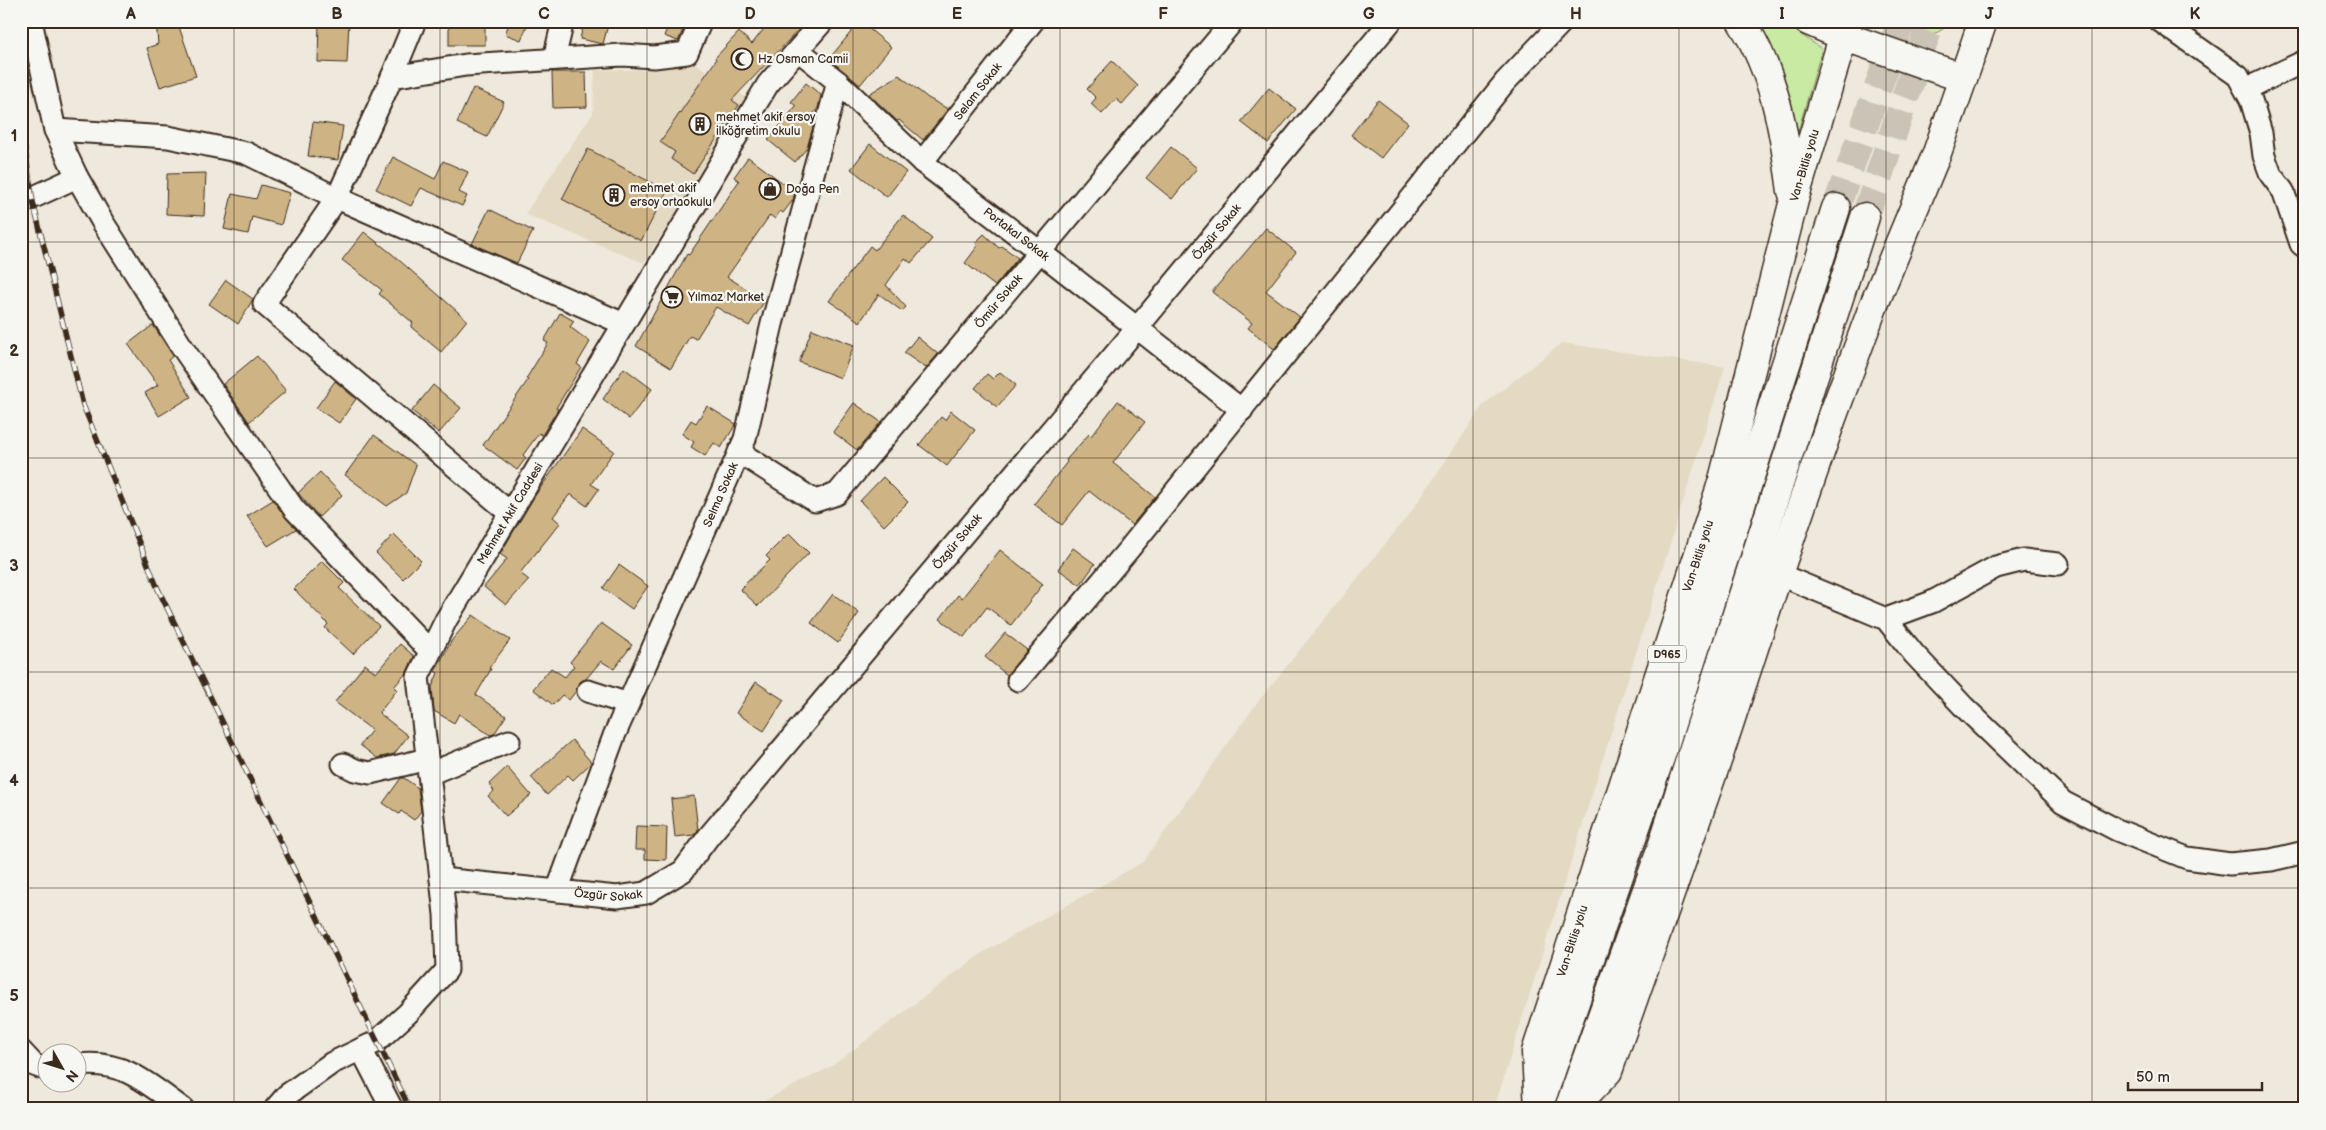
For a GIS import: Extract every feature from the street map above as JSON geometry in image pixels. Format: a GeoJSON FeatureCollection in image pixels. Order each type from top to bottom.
{"type":"FeatureCollection","features":[{"type":"Feature","properties":{"kind":"highway"},"geometry":{"type":"LineString","coordinates":[[1741,21],[1770,80],[1784,129],[1794,200]]}},
{"type":"Feature","properties":{"kind":"highway"},"geometry":{"type":"LineString","coordinates":[[1808,21],[1845,29],[1963,78]]}},
{"type":"Feature","properties":{"kind":"highway"},"geometry":{"type":"LineString","coordinates":[[1570,1109],[1608,1071],[1719,755],[1778,574],[1873,307],[1933,162],[1983,21]]}},
{"type":"Feature","properties":{"kind":"highway","name":"Van-Bitlis yolu"},"geometry":{"type":"LineString","coordinates":[[1539,1107],[1536,1052],[1723,480],[1794,200],[1845,29]]}},
{"type":"Feature","properties":{"kind":"highway"},"geometry":{"type":"LineString","coordinates":[[1539,1107],[1661,755],[1836,208]]}},
{"type":"Feature","properties":{"kind":"highway"},"geometry":{"type":"LineString","coordinates":[[1570,1109],[1660,853],[1864,217]]}},
{"type":"Feature","properties":{"kind":"street"},"geometry":{"type":"LineString","coordinates":[[31,21],[55,130],[77,178],[102,221],[184,350],[294,509],[430,651]]}},
{"type":"Feature","properties":{"kind":"street"},"geometry":{"type":"LineString","coordinates":[[415,21],[392,78],[337,198],[264,304],[510,512]]}},
{"type":"Feature","properties":{"kind":"street"},"geometry":{"type":"LineString","coordinates":[[554,59],[563,21]]}},
{"type":"Feature","properties":{"kind":"street"},"geometry":{"type":"LineString","coordinates":[[392,78],[466,65],[622,55],[654,57],[687,53],[701,21]]}},
{"type":"Feature","properties":{"kind":"street","name":"Mehmet Akif Caddesi"},"geometry":{"type":"LineString","coordinates":[[275,1109],[287,1094],[332,1063],[368,1046],[408,1013],[447,970],[445,914],[418,677],[446,620],[768,84],[823,21]]}},
{"type":"Feature","properties":{"kind":"street","name":"Selam Sokak"},"geometry":{"type":"LineString","coordinates":[[922,162],[1033,21]]}},
{"type":"Feature","properties":{"kind":"street","name":"Ömür Sokak"},"geometry":{"type":"LineString","coordinates":[[739,452],[814,501],[837,494],[1233,21]]}},
{"type":"Feature","properties":{"kind":"street","name":"Özgür Sokak"},"geometry":{"type":"LineString","coordinates":[[441,879],[617,897],[646,893],[683,872],[709,836],[1138,327],[1391,21]]}},
{"type":"Feature","properties":{"kind":"street"},"geometry":{"type":"LineString","coordinates":[[1018,680],[1129,549],[1505,82],[1563,21]]}},
{"type":"Feature","properties":{"kind":"street"},"geometry":{"type":"LineString","coordinates":[[2160,21],[2238,76],[2252,100],[2264,156],[2271,175],[2283,191],[2301,244],[2305,247]]}},
{"type":"Feature","properties":{"kind":"street","name":"Portakal Sokak"},"geometry":{"type":"LineString","coordinates":[[798,50],[838,82],[922,162],[1138,327],[1242,410]]}},
{"type":"Feature","properties":{"kind":"street"},"geometry":{"type":"LineString","coordinates":[[2246,90],[2305,61]]}},
{"type":"Feature","properties":{"kind":"street","name":"Selma Sokak"},"geometry":{"type":"LineString","coordinates":[[557,890],[614,736],[745,440],[772,324],[838,82]]}},
{"type":"Feature","properties":{"kind":"street"},"geometry":{"type":"LineString","coordinates":[[55,130],[168,137],[246,153],[337,198],[624,324]]}},
{"type":"Feature","properties":{"kind":"street"},"geometry":{"type":"LineString","coordinates":[[21,203],[77,178]]}},
{"type":"Feature","properties":{"kind":"street"},"geometry":{"type":"LineString","coordinates":[[1886,619],[1932,602],[1996,567],[2024,560],[2058,564]]}},
{"type":"Feature","properties":{"kind":"street"},"geometry":{"type":"LineString","coordinates":[[1778,574],[1886,619],[1914,654],[1963,706],[2063,802],[2117,830],[2187,858],[2230,864],[2271,860],[2305,852]]}},
{"type":"Feature","properties":{"kind":"street"},"geometry":{"type":"LineString","coordinates":[[588,691],[628,704]]}},
{"type":"Feature","properties":{"kind":"street"},"geometry":{"type":"LineString","coordinates":[[343,764],[355,770],[370,773],[428,766],[509,742]]}},
{"type":"Feature","properties":{"kind":"street"},"geometry":{"type":"LineString","coordinates":[[368,1046],[392,1109]]}},
{"type":"Feature","properties":{"kind":"street"},"geometry":{"type":"LineString","coordinates":[[21,1051],[34,1065],[38,1066]]}},
{"type":"Feature","properties":{"kind":"street"},"geometry":{"type":"LineString","coordinates":[[88,1064],[122,1068],[136,1075],[182,1109]]}},
{"type":"Feature","properties":{"kind":"shaded area"},"geometry":{"type":"Polygon","coordinates":[[[695,63],[748,99],[644,263],[525,214],[593,113],[595,70],[643,70],[695,63]]]}},
{"type":"Feature","properties":{"kind":"shaded area"},"geometry":{"type":"Polygon","coordinates":[[[1562,343],[1725,367],[1494,1109],[748,1109],[832,1066],[981,954],[1143,862],[1257,703],[1411,512],[1484,404],[1562,343]]]}},
{"type":"Feature","properties":{"kind":"green space"},"geometry":{"type":"Polygon","coordinates":[[[1752,21],[1781,21],[1822,49],[1797,135],[1752,21]]]}},
{"type":"Feature","properties":{"kind":"green space"},"geometry":{"type":"Polygon","coordinates":[[[1894,21],[1951,21],[1938,32],[1922,34],[1907,30],[1894,21]]]}},
{"type":"Feature","properties":{"kind":"building"},"geometry":{"type":"Polygon","coordinates":[[[156,21],[177,21],[196,76],[160,87],[147,48],[158,44],[156,21]]]}},
{"type":"Feature","properties":{"kind":"building"},"geometry":{"type":"Polygon","coordinates":[[[319,21],[349,21],[347,63],[318,62],[319,21]]]}},
{"type":"Feature","properties":{"kind":"building"},"geometry":{"type":"Polygon","coordinates":[[[449,21],[485,21],[485,45],[449,45],[449,21]]]}},
{"type":"Feature","properties":{"kind":"building"},"geometry":{"type":"Polygon","coordinates":[[[510,21],[529,21],[521,40],[505,34],[510,21]]]}},
{"type":"Feature","properties":{"kind":"building"},"geometry":{"type":"Polygon","coordinates":[[[584,21],[609,21],[603,44],[580,39],[584,21]]]}},
{"type":"Feature","properties":{"kind":"building"},"geometry":{"type":"Polygon","coordinates":[[[670,21],[687,21],[678,41],[664,36],[670,21]]]}},
{"type":"Feature","properties":{"kind":"building"},"geometry":{"type":"Polygon","coordinates":[[[770,21],[805,23],[732,100],[739,105],[693,174],[671,159],[675,152],[660,142],[716,60],[715,58],[739,32],[752,44],[770,21]]]}},
{"type":"Feature","properties":{"kind":"building"},"geometry":{"type":"Polygon","coordinates":[[[860,21],[891,47],[860,85],[829,59],[860,21]]]}},
{"type":"Feature","properties":{"kind":"building"},"geometry":{"type":"Polygon","coordinates":[[[1112,61],[1138,86],[1122,104],[1116,99],[1102,114],[1091,104],[1096,98],[1087,89],[1112,61]]]}},
{"type":"Feature","properties":{"kind":"building"},"geometry":{"type":"Polygon","coordinates":[[[552,72],[586,72],[587,107],[553,108],[552,72]]]}},
{"type":"Feature","properties":{"kind":"building"},"geometry":{"type":"Polygon","coordinates":[[[899,75],[928,98],[948,109],[923,140],[899,120],[897,121],[869,94],[899,75]]]}},
{"type":"Feature","properties":{"kind":"building"},"geometry":{"type":"Polygon","coordinates":[[[806,83],[821,95],[818,108],[809,119],[814,123],[807,148],[795,162],[768,140],[796,106],[791,102],[806,83]]]}},
{"type":"Feature","properties":{"kind":"building"},"geometry":{"type":"Polygon","coordinates":[[[473,88],[504,102],[487,137],[457,123],[473,88]]]}},
{"type":"Feature","properties":{"kind":"building"},"geometry":{"type":"Polygon","coordinates":[[[1269,88],[1296,109],[1268,143],[1241,122],[1269,88]]]}},
{"type":"Feature","properties":{"kind":"building"},"geometry":{"type":"Polygon","coordinates":[[[1378,100],[1408,123],[1381,158],[1351,135],[1378,100]]]}},
{"type":"Feature","properties":{"kind":"building"},"geometry":{"type":"Polygon","coordinates":[[[313,122],[343,126],[338,160],[308,156],[313,122]]]}},
{"type":"Feature","properties":{"kind":"building"},"geometry":{"type":"Polygon","coordinates":[[[870,144],[906,172],[887,197],[851,169],[870,144]]]}},
{"type":"Feature","properties":{"kind":"building"},"geometry":{"type":"Polygon","coordinates":[[[1171,147],[1197,168],[1172,199],[1146,178],[1171,147]]]}},
{"type":"Feature","properties":{"kind":"building","name":"mehmet akif ersoy ortaokulu"},"geometry":{"type":"Polygon","coordinates":[[[588,149],[667,191],[641,241],[562,199],[588,149]]]}},
{"type":"Feature","properties":{"kind":"building"},"geometry":{"type":"Polygon","coordinates":[[[393,157],[435,179],[443,161],[468,172],[459,192],[467,196],[462,206],[421,188],[411,206],[376,189],[393,157]]]}},
{"type":"Feature","properties":{"kind":"building"},"geometry":{"type":"Polygon","coordinates":[[[748,157],[795,192],[793,200],[783,213],[780,211],[775,219],[770,215],[727,277],[765,300],[749,326],[716,307],[696,339],[690,336],[671,368],[636,346],[687,254],[689,255],[739,181],[734,177],[748,157]]]}},
{"type":"Feature","properties":{"kind":"building"},"geometry":{"type":"Polygon","coordinates":[[[206,173],[204,216],[166,214],[167,174],[206,173]]]}},
{"type":"Feature","properties":{"kind":"building"},"geometry":{"type":"Polygon","coordinates":[[[261,185],[290,193],[281,225],[252,217],[248,234],[224,229],[232,194],[256,199],[261,185]]]}},
{"type":"Feature","properties":{"kind":"building"},"geometry":{"type":"Polygon","coordinates":[[[489,209],[533,231],[517,263],[472,244],[489,209]]]}},
{"type":"Feature","properties":{"kind":"building"},"geometry":{"type":"Polygon","coordinates":[[[903,215],[932,239],[911,263],[905,258],[886,285],[906,307],[902,311],[879,294],[860,322],[829,301],[870,246],[875,250],[903,215]]]}},
{"type":"Feature","properties":{"kind":"building"},"geometry":{"type":"Polygon","coordinates":[[[1266,228],[1296,252],[1266,291],[1300,317],[1274,349],[1248,328],[1252,323],[1212,292],[1266,228]]]}},
{"type":"Feature","properties":{"kind":"building"},"geometry":{"type":"Polygon","coordinates":[[[364,232],[391,253],[467,320],[441,352],[411,327],[413,323],[379,294],[382,290],[342,260],[364,232]]]}},
{"type":"Feature","properties":{"kind":"building"},"geometry":{"type":"Polygon","coordinates":[[[984,234],[999,248],[1002,246],[1018,258],[995,286],[965,263],[977,247],[976,242],[984,234]]]}},
{"type":"Feature","properties":{"kind":"building"},"geometry":{"type":"Polygon","coordinates":[[[226,280],[253,299],[238,324],[209,304],[226,280]]]}},
{"type":"Feature","properties":{"kind":"building"},"geometry":{"type":"Polygon","coordinates":[[[560,313],[574,321],[570,327],[590,342],[577,364],[581,367],[556,408],[558,409],[542,435],[539,433],[523,455],[526,458],[517,470],[483,445],[528,380],[526,379],[548,343],[544,341],[560,313]]]}},
{"type":"Feature","properties":{"kind":"building"},"geometry":{"type":"Polygon","coordinates":[[[153,325],[173,356],[168,360],[191,397],[159,416],[145,393],[158,385],[128,344],[153,325]]]}},
{"type":"Feature","properties":{"kind":"building"},"geometry":{"type":"Polygon","coordinates":[[[812,329],[854,345],[841,378],[799,362],[812,329]]]}},
{"type":"Feature","properties":{"kind":"building"},"geometry":{"type":"Polygon","coordinates":[[[917,337],[938,354],[926,368],[904,353],[917,337]]]}},
{"type":"Feature","properties":{"kind":"building"},"geometry":{"type":"Polygon","coordinates":[[[257,356],[286,391],[249,422],[223,384],[257,356]]]}},
{"type":"Feature","properties":{"kind":"building"},"geometry":{"type":"Polygon","coordinates":[[[624,368],[652,389],[629,419],[603,399],[624,368]]]}},
{"type":"Feature","properties":{"kind":"building"},"geometry":{"type":"Polygon","coordinates":[[[1000,372],[1016,385],[997,407],[975,388],[987,374],[993,379],[1000,372]]]}},
{"type":"Feature","properties":{"kind":"building"},"geometry":{"type":"Polygon","coordinates":[[[335,381],[356,399],[339,423],[316,408],[335,381]]]}},
{"type":"Feature","properties":{"kind":"building"},"geometry":{"type":"Polygon","coordinates":[[[433,385],[461,408],[439,433],[412,411],[433,385]]]}},
{"type":"Feature","properties":{"kind":"building"},"geometry":{"type":"Polygon","coordinates":[[[1118,401],[1145,422],[1113,463],[1155,497],[1132,525],[1089,491],[1062,525],[1034,504],[1067,462],[1066,460],[1089,434],[1091,436],[1118,401]]]}},
{"type":"Feature","properties":{"kind":"building"},"geometry":{"type":"Polygon","coordinates":[[[854,403],[881,422],[857,450],[833,432],[854,403]]]}},
{"type":"Feature","properties":{"kind":"building"},"geometry":{"type":"Polygon","coordinates":[[[707,406],[736,424],[721,448],[714,443],[705,456],[691,447],[694,442],[682,434],[691,420],[696,423],[707,406]]]}},
{"type":"Feature","properties":{"kind":"building"},"geometry":{"type":"Polygon","coordinates":[[[951,411],[975,430],[947,466],[919,445],[941,417],[945,420],[951,411]]]}},
{"type":"Feature","properties":{"kind":"building"},"geometry":{"type":"Polygon","coordinates":[[[582,429],[614,451],[591,484],[599,489],[587,506],[570,494],[553,517],[560,523],[520,573],[529,580],[506,605],[484,587],[507,559],[500,554],[534,497],[582,429]]]}},
{"type":"Feature","properties":{"kind":"building"},"geometry":{"type":"Polygon","coordinates":[[[374,435],[416,465],[406,493],[387,506],[345,475],[374,435]]]}},
{"type":"Feature","properties":{"kind":"building"},"geometry":{"type":"Polygon","coordinates":[[[320,472],[342,495],[319,517],[298,493],[320,472]]]}},
{"type":"Feature","properties":{"kind":"building"},"geometry":{"type":"Polygon","coordinates":[[[883,477],[908,502],[884,526],[860,501],[883,477]]]}},
{"type":"Feature","properties":{"kind":"building"},"geometry":{"type":"Polygon","coordinates":[[[273,500],[296,529],[268,546],[247,516],[273,500]]]}},
{"type":"Feature","properties":{"kind":"building"},"geometry":{"type":"Polygon","coordinates":[[[789,533],[809,553],[758,606],[740,589],[770,560],[766,556],[789,533]]]}},
{"type":"Feature","properties":{"kind":"building"},"geometry":{"type":"Polygon","coordinates":[[[394,534],[421,561],[403,579],[376,553],[394,534]]]}},
{"type":"Feature","properties":{"kind":"building"},"geometry":{"type":"Polygon","coordinates":[[[1073,548],[1095,564],[1080,585],[1058,569],[1073,548]]]}},
{"type":"Feature","properties":{"kind":"building"},"geometry":{"type":"Polygon","coordinates":[[[1000,550],[1043,584],[1011,625],[987,607],[964,637],[940,619],[958,595],[962,598],[1000,550]]]}},
{"type":"Feature","properties":{"kind":"building"},"geometry":{"type":"Polygon","coordinates":[[[322,561],[344,583],[339,588],[379,626],[353,654],[325,628],[328,624],[294,589],[322,561]]]}},
{"type":"Feature","properties":{"kind":"building"},"geometry":{"type":"Polygon","coordinates":[[[619,565],[648,586],[632,609],[603,588],[619,565]]]}},
{"type":"Feature","properties":{"kind":"building"},"geometry":{"type":"Polygon","coordinates":[[[833,594],[859,613],[838,643],[811,623],[833,594]]]}},
{"type":"Feature","properties":{"kind":"building"},"geometry":{"type":"Polygon","coordinates":[[[473,615],[510,640],[489,668],[491,669],[476,695],[506,716],[494,734],[490,735],[459,714],[454,723],[434,711],[432,687],[438,673],[435,671],[452,640],[473,615]]]}},
{"type":"Feature","properties":{"kind":"building"},"geometry":{"type":"Polygon","coordinates":[[[601,623],[632,645],[614,669],[601,661],[586,679],[579,682],[576,691],[569,700],[562,695],[553,705],[533,689],[551,668],[565,677],[574,666],[570,662],[601,623]]]}},
{"type":"Feature","properties":{"kind":"building"},"geometry":{"type":"Polygon","coordinates":[[[1005,633],[1027,650],[1007,675],[985,657],[1005,633]]]}},
{"type":"Feature","properties":{"kind":"building"},"geometry":{"type":"Polygon","coordinates":[[[400,644],[414,656],[407,672],[394,687],[397,690],[379,713],[408,736],[394,754],[377,758],[360,745],[372,730],[335,702],[365,664],[376,673],[400,644]]]}},
{"type":"Feature","properties":{"kind":"building"},"geometry":{"type":"Polygon","coordinates":[[[756,682],[784,700],[764,731],[736,713],[756,682]]]}},
{"type":"Feature","properties":{"kind":"building"},"geometry":{"type":"Polygon","coordinates":[[[572,740],[591,762],[573,780],[568,775],[547,795],[531,777],[572,740]]]}},
{"type":"Feature","properties":{"kind":"building"},"geometry":{"type":"Polygon","coordinates":[[[507,767],[531,795],[506,816],[488,796],[494,791],[489,784],[507,767]]]}},
{"type":"Feature","properties":{"kind":"building"},"geometry":{"type":"Polygon","coordinates":[[[401,778],[404,778],[418,788],[421,811],[414,820],[401,811],[399,814],[383,803],[401,778]]]}},
{"type":"Feature","properties":{"kind":"building"},"geometry":{"type":"Polygon","coordinates":[[[694,796],[698,830],[694,835],[675,837],[671,799],[694,796]]]}},
{"type":"Feature","properties":{"kind":"building"},"geometry":{"type":"Polygon","coordinates":[[[636,826],[667,827],[666,860],[645,859],[645,850],[635,850],[636,826]]]}},
{"type":"Feature","properties":{"kind":"tunnel"},"geometry":{"type":"LineString","coordinates":[[1836,208],[1901,21]]}},
{"type":"Feature","properties":{"kind":"tunnel"},"geometry":{"type":"LineString","coordinates":[[1865,217],[1931,21]]}},
{"type":"Feature","properties":{"kind":"railway"},"geometry":{"type":"LineString","coordinates":[[21,124],[33,202],[83,405],[158,589],[410,1109]]}},
{"type":"Feature","properties":{"kind":"place","name":"Hz Osman Camii"},"geometry":{"type":"Point","coordinates":[742,59]}},
{"type":"Feature","properties":{"kind":"place","name":"mehmet akif ersoy ilköğretim okulu"},"geometry":{"type":"Point","coordinates":[700,124]}},
{"type":"Feature","properties":{"kind":"place","name":"Doğa Pen"},"geometry":{"type":"Point","coordinates":[770,189]}},
{"type":"Feature","properties":{"kind":"place","name":"mehmet akif ersoy ortaokulu"},"geometry":{"type":"Point","coordinates":[614,195]}},
{"type":"Feature","properties":{"kind":"place","name":"Yılmaz Market"},"geometry":{"type":"Point","coordinates":[672,297]}}]}
